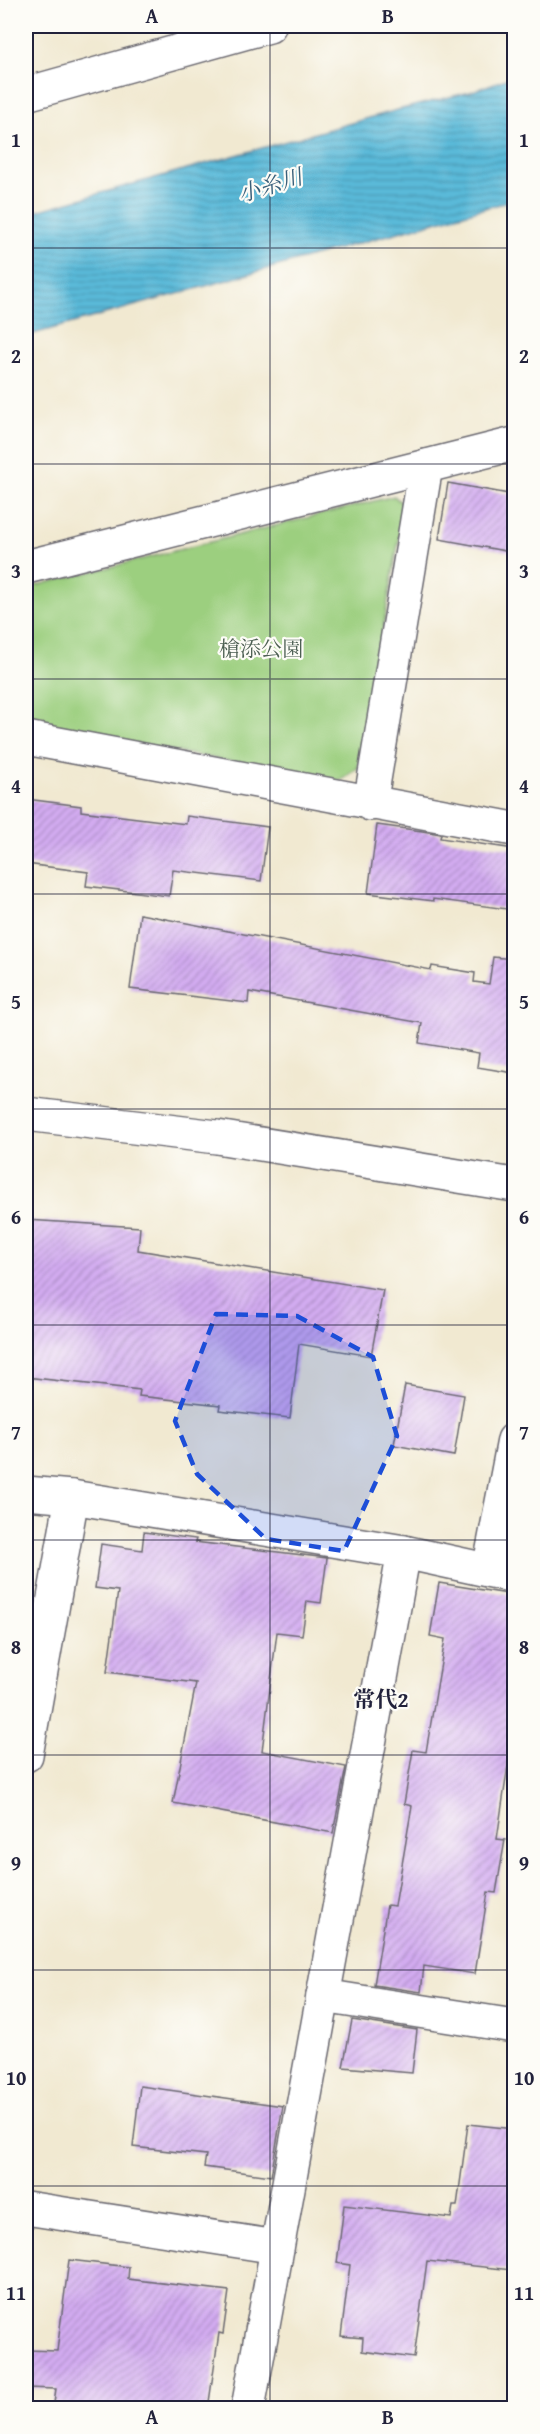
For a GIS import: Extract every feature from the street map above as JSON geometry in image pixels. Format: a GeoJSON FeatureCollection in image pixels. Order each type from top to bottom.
{"type":"FeatureCollection","features":[{"type":"Feature","properties":{"kind":"street"},"geometry":{"type":"LineString","coordinates":[[26,94],[260,26]]}},
{"type":"Feature","properties":{"kind":"street"},"geometry":{"type":"LineString","coordinates":[[26,567],[514,444]]}},
{"type":"Feature","properties":{"kind":"street"},"geometry":{"type":"LineString","coordinates":[[370,804],[426,466]]}},
{"type":"Feature","properties":{"kind":"street"},"geometry":{"type":"LineString","coordinates":[[26,738],[370,804],[514,829]]}},
{"type":"Feature","properties":{"kind":"street"},"geometry":{"type":"LineString","coordinates":[[26,1114],[217,1137],[514,1185]]}},
{"type":"Feature","properties":{"kind":"street"},"geometry":{"type":"LineString","coordinates":[[26,1492],[72,1497],[404,1552],[502,1573],[514,1440]]}},
{"type":"Feature","properties":{"kind":"street"},"geometry":{"type":"LineString","coordinates":[[26,1755],[72,1497]]}},
{"type":"Feature","properties":{"kind":"street"},"geometry":{"type":"LineString","coordinates":[[248,2409],[404,1552]]}},
{"type":"Feature","properties":{"kind":"street"},"geometry":{"type":"LineString","coordinates":[[322,1996],[514,2025]]}},
{"type":"Feature","properties":{"kind":"street"},"geometry":{"type":"LineString","coordinates":[[26,2208],[277,2247]]}},
{"type":"Feature","properties":{"kind":"highlighted area"},"geometry":{"type":"Polygon","coordinates":[[[216,1314],[297,1316],[373,1357],[397,1436],[344,1551],[266,1539],[197,1474],[175,1421],[216,1314]]]}},
{"type":"Feature","properties":{"kind":"green space","name":"槍添公園"},"geometry":{"type":"Polygon","coordinates":[[[394,496],[405,506],[358,768],[340,781],[26,725],[26,588],[394,496]]]}},
{"type":"Feature","properties":{"kind":"water","name":"小糸川"},"geometry":{"type":"Polygon","coordinates":[[[514,76],[514,200],[26,336],[26,214],[394,111],[470,92],[514,76]]]}},
{"type":"Feature","properties":{"kind":"building"},"geometry":{"type":"Polygon","coordinates":[[[448,483],[514,495],[514,530],[511,552],[439,539],[448,483]]]}},
{"type":"Feature","properties":{"kind":"building"},"geometry":{"type":"Polygon","coordinates":[[[26,799],[81,806],[81,811],[186,824],[187,816],[268,827],[261,881],[173,870],[169,896],[86,886],[88,872],[26,864],[26,799]]]}},
{"type":"Feature","properties":{"kind":"building"},"geometry":{"type":"Polygon","coordinates":[[[377,825],[441,834],[440,838],[514,849],[514,910],[368,893],[377,825]]]}},
{"type":"Feature","properties":{"kind":"building"},"geometry":{"type":"Polygon","coordinates":[[[140,914],[431,970],[432,966],[475,973],[474,982],[489,984],[493,957],[514,959],[514,1073],[477,1067],[479,1053],[419,1043],[422,1023],[249,992],[248,1003],[130,989],[140,914]]]}},
{"type":"Feature","properties":{"kind":"building"},"geometry":{"type":"Polygon","coordinates":[[[26,1220],[140,1227],[138,1250],[383,1290],[371,1356],[299,1344],[290,1418],[219,1410],[220,1405],[139,1396],[140,1390],[26,1377],[26,1220]]]}},
{"type":"Feature","properties":{"kind":"building"},"geometry":{"type":"Polygon","coordinates":[[[405,1385],[464,1395],[454,1456],[394,1445],[405,1385]]]}},
{"type":"Feature","properties":{"kind":"building"},"geometry":{"type":"Polygon","coordinates":[[[144,1532],[196,1539],[195,1542],[327,1558],[321,1603],[307,1601],[302,1635],[277,1632],[262,1751],[346,1767],[333,1833],[173,1803],[196,1683],[107,1672],[118,1591],[95,1588],[101,1544],[142,1550],[144,1532]]]}},
{"type":"Feature","properties":{"kind":"building"},"geometry":{"type":"Polygon","coordinates":[[[439,1583],[514,1595],[514,1725],[497,1839],[505,1840],[496,1893],[488,1892],[475,1974],[424,1966],[421,1992],[374,1985],[387,1905],[395,1906],[412,1806],[404,1804],[413,1750],[426,1752],[445,1639],[430,1636],[439,1583]]]}},
{"type":"Feature","properties":{"kind":"building"},"geometry":{"type":"Polygon","coordinates":[[[352,2020],[417,2030],[412,2073],[343,2067],[352,2020]]]}},
{"type":"Feature","properties":{"kind":"building"},"geometry":{"type":"Polygon","coordinates":[[[140,2086],[283,2106],[271,2176],[204,2167],[206,2155],[133,2147],[140,2086]]]}},
{"type":"Feature","properties":{"kind":"building"},"geometry":{"type":"Polygon","coordinates":[[[468,2124],[514,2129],[512,2270],[427,2261],[414,2358],[362,2351],[363,2338],[341,2336],[350,2265],[337,2263],[344,2205],[451,2218],[453,2206],[457,2206],[468,2124]]]}},
{"type":"Feature","properties":{"kind":"building"},"geometry":{"type":"Polygon","coordinates":[[[69,2260],[129,2267],[128,2279],[229,2291],[223,2334],[219,2333],[208,2409],[98,2409],[54,2403],[56,2389],[26,2388],[26,2350],[57,2351],[69,2260]]]}},
{"type":"Feature","properties":{"kind":"district","name":"常代2"},"geometry":{"type":"Point","coordinates":[381,1699]}}]}
